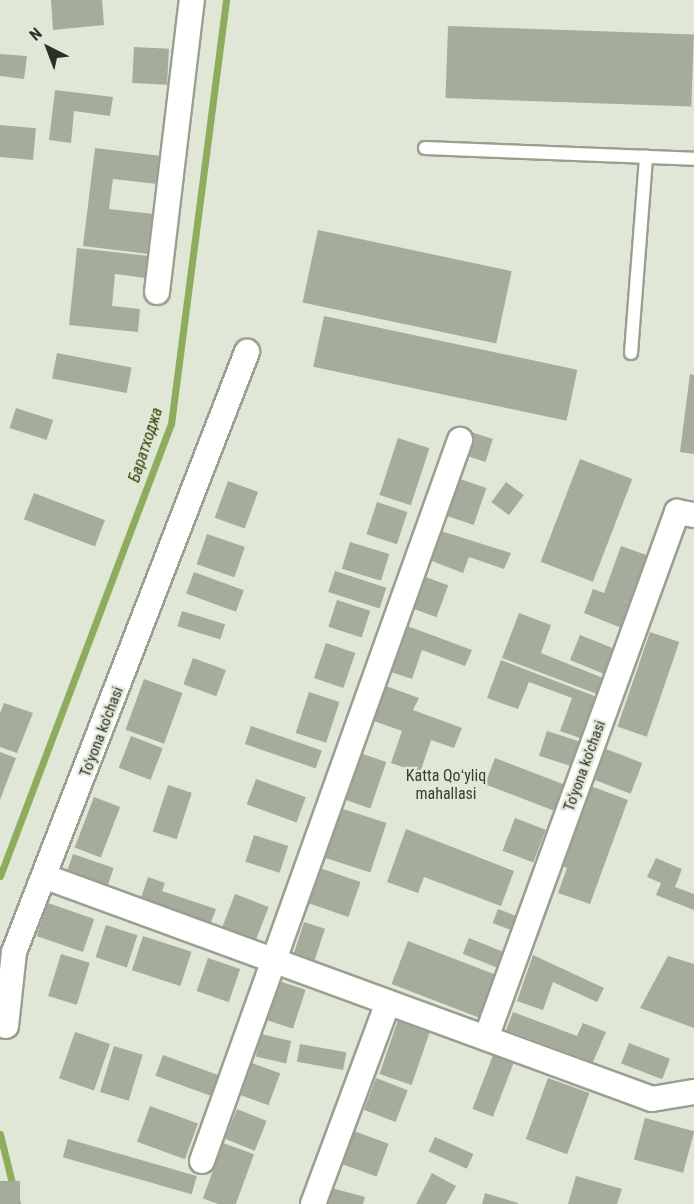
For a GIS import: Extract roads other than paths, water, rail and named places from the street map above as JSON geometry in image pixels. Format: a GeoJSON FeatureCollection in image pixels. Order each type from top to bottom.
{"type":"FeatureCollection","features":[{"type":"Feature","properties":{"kind":"street"},"geometry":{"type":"LineString","coordinates":[[157,292],[192,0]]}},
{"type":"Feature","properties":{"kind":"street","name":"To'yona ko'chasi"},"geometry":{"type":"LineString","coordinates":[[6,1026],[14,952],[46,877],[247,352]]}},
{"type":"Feature","properties":{"kind":"street"},"geometry":{"type":"LineString","coordinates":[[202,1161],[459,440]]}},
{"type":"Feature","properties":{"kind":"street","name":"To'yona ko'chasi"},"geometry":{"type":"LineString","coordinates":[[486,1038],[677,512],[694,515]]}},
{"type":"Feature","properties":{"kind":"street"},"geometry":{"type":"LineString","coordinates":[[46,877],[652,1099],[694,1092]]}},
{"type":"Feature","properties":{"kind":"street"},"geometry":{"type":"LineString","coordinates":[[313,1204],[388,1002]]}},
{"type":"Feature","properties":{"kind":"lane"},"geometry":{"type":"LineString","coordinates":[[425,148],[694,159]]}},
{"type":"Feature","properties":{"kind":"lane"},"geometry":{"type":"LineString","coordinates":[[632,353],[646,157]]}},
{"type":"Feature","properties":{"kind":"waterway","name":"Баратходжа"},"geometry":{"type":"LineString","coordinates":[[0,876],[171,424],[226,0]]}},
{"type":"Feature","properties":{"kind":"waterway","name":"Баратходжа"},"geometry":{"type":"LineString","coordinates":[[0,1134],[17,1204]]}},
{"type":"Feature","properties":{"kind":"district","name":"Katta Qoʻyliq mahallasi"},"geometry":{"type":"Point","coordinates":[446,785]}}]}
